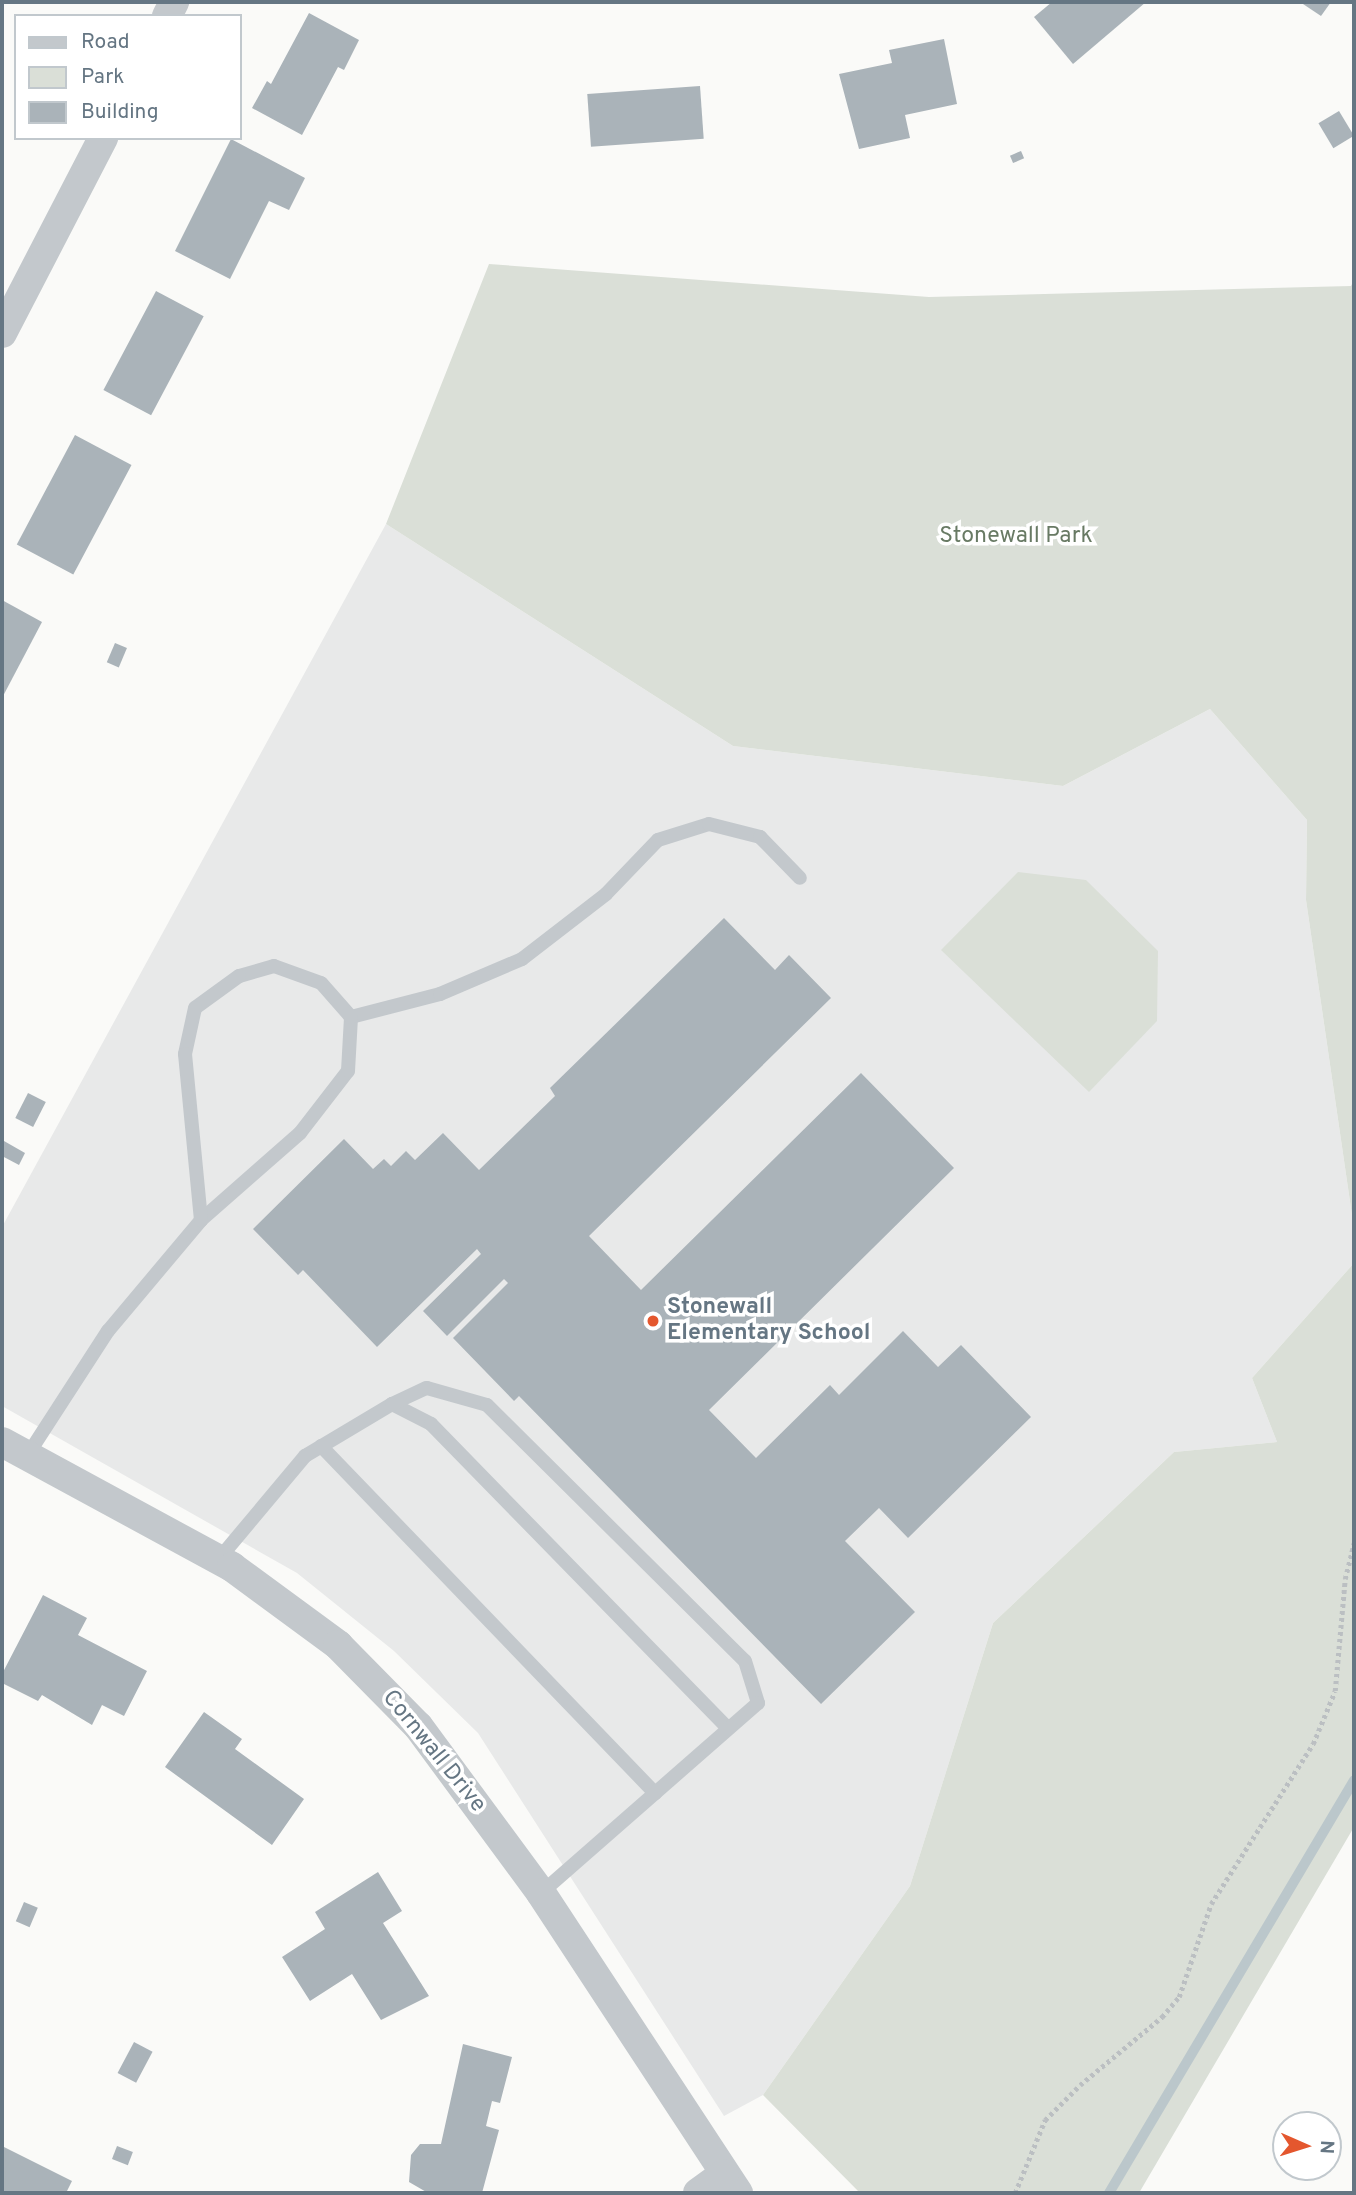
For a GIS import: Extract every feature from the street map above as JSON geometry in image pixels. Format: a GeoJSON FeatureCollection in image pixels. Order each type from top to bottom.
{"type":"FeatureCollection","features":[{"type":"Feature","properties":{"kind":"street"},"geometry":{"type":"LineString","coordinates":[[2,333],[102,140]]}},
{"type":"Feature","properties":{"kind":"street","name":"Cornwall Drive"},"geometry":{"type":"LineString","coordinates":[[14,1449],[218,1560],[338,1645],[418,1726],[541,1893],[731,2184]]}},
{"type":"Feature","properties":{"kind":"street"},"geometry":{"type":"LineString","coordinates":[[698,2193],[731,2184]]}},
{"type":"Feature","properties":{"kind":"lane"},"geometry":{"type":"LineString","coordinates":[[351,1017],[440,994],[522,959],[606,894],[658,840],[709,824],[760,837],[800,878]]}},
{"type":"Feature","properties":{"kind":"lane"},"geometry":{"type":"LineString","coordinates":[[14,1449],[201,1220],[300,1133],[348,1070],[351,1017],[321,983],[274,966],[239,975],[195,1008],[185,1054],[201,1220]]}},
{"type":"Feature","properties":{"kind":"lane"},"geometry":{"type":"LineString","coordinates":[[218,1560],[305,1456],[392,1404],[427,1388],[487,1405],[745,1661],[758,1703],[541,1893]]}},
{"type":"Feature","properties":{"kind":"lane"},"geometry":{"type":"LineString","coordinates":[[392,1404],[431,1424],[728,1728]]}},
{"type":"Feature","properties":{"kind":"lane"},"geometry":{"type":"LineString","coordinates":[[321,1446],[655,1793]]}},
{"type":"Feature","properties":{"kind":"path"},"geometry":{"type":"LineString","coordinates":[[1016,2193],[1045,2120],[1080,2085],[1162,2017],[1179,1997],[1211,1904],[1313,1744],[1335,1691],[1345,1579],[1354,1543]]}},
{"type":"Feature","properties":{"kind":"shaded area","name":"Stonewall Elementary School"},"geometry":{"type":"Polygon","coordinates":[[[386,524],[733,746],[1063,786],[1210,709],[1307,820],[1306,900],[1354,1229],[1354,1263],[1252,1378],[1277,1442],[1174,1452],[993,1623],[910,1886],[763,2095],[724,2116],[478,1733],[394,1651],[297,1573],[2,1406],[2,1227],[386,524]]]}},
{"type":"Feature","properties":{"kind":"green space","name":"Stonewall Park"},"geometry":{"type":"Polygon","coordinates":[[[489,264],[929,297],[1351,286],[1354,280],[1354,1229],[1306,900],[1307,820],[1210,709],[1063,786],[733,746],[386,524],[489,264]]]}},
{"type":"Feature","properties":{"kind":"green space"},"geometry":{"type":"Polygon","coordinates":[[[1018,872],[1086,880],[1158,951],[1157,1021],[1089,1092],[941,950],[1018,872]]]}},
{"type":"Feature","properties":{"kind":"green space"},"geometry":{"type":"Polygon","coordinates":[[[1354,1263],[1354,1827],[1139,2193],[860,2193],[763,2095],[910,1886],[993,1623],[1174,1452],[1277,1442],[1252,1378],[1354,1263]]]}},
{"type":"Feature","properties":{"kind":"building"},"geometry":{"type":"Polygon","coordinates":[[[1052,2],[1146,2],[1073,64],[1034,17],[1052,2]]]}},
{"type":"Feature","properties":{"kind":"building"},"geometry":{"type":"Polygon","coordinates":[[[1300,2],[1331,2],[1321,16],[1300,2]]]}},
{"type":"Feature","properties":{"kind":"building"},"geometry":{"type":"Polygon","coordinates":[[[309,13],[359,40],[344,70],[338,67],[302,135],[252,108],[267,81],[271,84],[309,13]]]}},
{"type":"Feature","properties":{"kind":"building"},"geometry":{"type":"Polygon","coordinates":[[[944,39],[957,104],[905,115],[910,138],[859,149],[839,74],[892,63],[889,50],[944,39]]]}},
{"type":"Feature","properties":{"kind":"building"},"geometry":{"type":"Polygon","coordinates":[[[700,86],[704,139],[591,147],[587,94],[700,86]]]}},
{"type":"Feature","properties":{"kind":"building"},"geometry":{"type":"Polygon","coordinates":[[[1339,111],[1354,136],[1333,148],[1318,123],[1339,111]]]}},
{"type":"Feature","properties":{"kind":"building"},"geometry":{"type":"Polygon","coordinates":[[[230,140],[305,178],[289,210],[269,201],[230,279],[175,251],[230,140]]]}},
{"type":"Feature","properties":{"kind":"building"},"geometry":{"type":"Polygon","coordinates":[[[1021,151],[1024,158],[1013,163],[1010,156],[1021,151]]]}},
{"type":"Feature","properties":{"kind":"building"},"geometry":{"type":"Polygon","coordinates":[[[156,291],[204,316],[151,415],[103,390],[156,291]]]}},
{"type":"Feature","properties":{"kind":"building"},"geometry":{"type":"Polygon","coordinates":[[[75,435],[132,465],[73,575],[17,544],[75,435]]]}},
{"type":"Feature","properties":{"kind":"building"},"geometry":{"type":"Polygon","coordinates":[[[2,600],[42,622],[2,698],[2,600]]]}},
{"type":"Feature","properties":{"kind":"building"},"geometry":{"type":"Polygon","coordinates":[[[115,643],[127,648],[119,667],[107,662],[115,643]]]}},
{"type":"Feature","properties":{"kind":"building"},"geometry":{"type":"Polygon","coordinates":[[[724,918],[775,970],[789,955],[831,998],[589,1236],[641,1290],[861,1073],[954,1168],[709,1410],[756,1458],[830,1385],[839,1395],[903,1331],[938,1367],[961,1345],[1031,1417],[908,1538],[879,1508],[845,1541],[915,1612],[821,1704],[519,1396],[514,1401],[453,1338],[508,1283],[504,1279],[447,1336],[423,1311],[481,1254],[477,1249],[377,1347],[303,1270],[298,1275],[253,1229],[344,1139],[373,1169],[384,1159],[391,1166],[406,1151],[415,1160],[443,1133],[479,1170],[555,1096],[550,1088],[724,918]]]}},
{"type":"Feature","properties":{"kind":"building"},"geometry":{"type":"Polygon","coordinates":[[[28,1093],[46,1102],[33,1127],[15,1118],[28,1093]]]}},
{"type":"Feature","properties":{"kind":"building"},"geometry":{"type":"Polygon","coordinates":[[[4,1141],[25,1153],[19,1165],[2,1156],[4,1141]]]}},
{"type":"Feature","properties":{"kind":"building"},"geometry":{"type":"Polygon","coordinates":[[[43,1595],[87,1618],[78,1635],[147,1671],[124,1716],[102,1705],[92,1725],[42,1695],[38,1701],[2,1683],[2,1674],[43,1595]]]}},
{"type":"Feature","properties":{"kind":"building"},"geometry":{"type":"Polygon","coordinates":[[[204,1712],[242,1739],[235,1749],[304,1799],[272,1845],[165,1767],[204,1712]]]}},
{"type":"Feature","properties":{"kind":"building"},"geometry":{"type":"Polygon","coordinates":[[[378,1872],[402,1911],[383,1923],[429,1996],[381,2020],[352,1974],[310,2001],[282,1957],[325,1929],[315,1912],[378,1872]]]}},
{"type":"Feature","properties":{"kind":"building"},"geometry":{"type":"Polygon","coordinates":[[[24,1902],[38,1908],[30,1927],[16,1921],[24,1902]]]}},
{"type":"Feature","properties":{"kind":"building"},"geometry":{"type":"Polygon","coordinates":[[[134,2042],[153,2052],[136,2083],[118,2073],[134,2042]]]}},
{"type":"Feature","properties":{"kind":"building"},"geometry":{"type":"Polygon","coordinates":[[[463,2044],[512,2057],[500,2103],[492,2101],[486,2126],[499,2130],[482,2193],[428,2193],[409,2182],[411,2155],[420,2144],[441,2144],[463,2044]]]}},
{"type":"Feature","properties":{"kind":"building"},"geometry":{"type":"Polygon","coordinates":[[[2,2146],[72,2181],[66,2193],[2,2193],[2,2146]]]}},
{"type":"Feature","properties":{"kind":"building"},"geometry":{"type":"Polygon","coordinates":[[[117,2146],[133,2152],[128,2165],[112,2159],[117,2146]]]}},
{"type":"Feature","properties":{"kind":"waterway"},"geometry":{"type":"LineString","coordinates":[[1109,2193],[1354,1780]]}},
{"type":"Feature","properties":{"kind":"place","name":"Stonewall Elementary School"},"geometry":{"type":"Point","coordinates":[653,1321]}}]}
